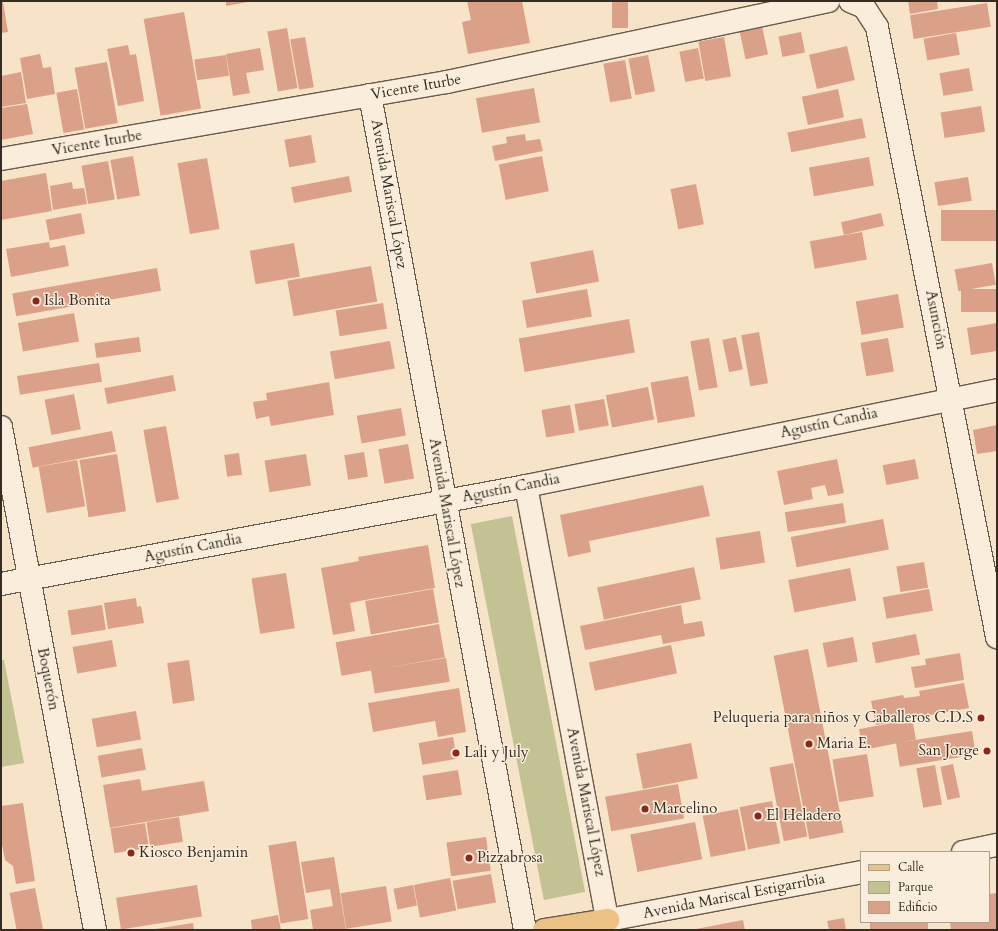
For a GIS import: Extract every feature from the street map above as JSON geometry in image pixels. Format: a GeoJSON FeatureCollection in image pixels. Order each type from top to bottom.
{"type":"FeatureCollection","features":[{"type":"Feature","properties":{"kind":"main road"},"geometry":{"type":"LineString","coordinates":[[544,930],[609,925]]}},
{"type":"Feature","properties":{"kind":"street","name":"Vicente Iturbe"},"geometry":{"type":"LineString","coordinates":[[1,159],[447,82],[828,1]]}},
{"type":"Feature","properties":{"kind":"street","name":"Asunción"},"geometry":{"type":"LineString","coordinates":[[857,4],[877,28],[997,637]]}},
{"type":"Feature","properties":{"kind":"street","name":"Avenida Mariscal López"},"geometry":{"type":"LineString","coordinates":[[370,95],[525,930]]}},
{"type":"Feature","properties":{"kind":"street","name":"Agustín Candia"},"geometry":{"type":"LineString","coordinates":[[1,584],[526,486],[951,398],[997,390]]}},
{"type":"Feature","properties":{"kind":"street","name":"Boquerón"},"geometry":{"type":"LineString","coordinates":[[1,427],[95,930]]}},
{"type":"Feature","properties":{"kind":"street","name":"Avenida Mariscal López"},"geometry":{"type":"LineString","coordinates":[[526,486],[609,925]]}},
{"type":"Feature","properties":{"kind":"street"},"geometry":{"type":"LineString","coordinates":[[969,851],[997,846]]}},
{"type":"Feature","properties":{"kind":"street","name":"Avenida Mariscal Estigarribia"},"geometry":{"type":"LineString","coordinates":[[609,925],[860,872]]}},
{"type":"Feature","properties":{"kind":"green space"},"geometry":{"type":"Polygon","coordinates":[[[512,516],[585,892],[544,900],[471,524],[512,516]]]}},
{"type":"Feature","properties":{"kind":"green space"},"geometry":{"type":"Polygon","coordinates":[[[1,660],[4,660],[24,763],[1,767],[1,660]]]}},
{"type":"Feature","properties":{"kind":"building"},"geometry":{"type":"Polygon","coordinates":[[[226,1],[248,1],[248,2],[226,6],[226,1]]]}},
{"type":"Feature","properties":{"kind":"building"},"geometry":{"type":"Polygon","coordinates":[[[467,1],[522,1],[530,43],[468,54],[462,22],[471,20],[467,1]]]}},
{"type":"Feature","properties":{"kind":"building"},"geometry":{"type":"Polygon","coordinates":[[[612,1],[628,1],[628,28],[612,28],[612,1]]]}},
{"type":"Feature","properties":{"kind":"building"},"geometry":{"type":"Polygon","coordinates":[[[908,1],[937,1],[938,9],[910,14],[908,1]]]}},
{"type":"Feature","properties":{"kind":"building"},"geometry":{"type":"Polygon","coordinates":[[[3,2],[8,32],[1,33],[1,3],[3,2]]]}},
{"type":"Feature","properties":{"kind":"building"},"geometry":{"type":"Polygon","coordinates":[[[987,3],[991,27],[914,39],[910,15],[987,3]]]}},
{"type":"Feature","properties":{"kind":"building"},"geometry":{"type":"Polygon","coordinates":[[[184,12],[201,109],[161,116],[144,19],[184,12]]]}},
{"type":"Feature","properties":{"kind":"building"},"geometry":{"type":"Polygon","coordinates":[[[762,26],[768,54],[746,59],[740,31],[762,26]]]}},
{"type":"Feature","properties":{"kind":"building"},"geometry":{"type":"Polygon","coordinates":[[[287,28],[298,88],[278,92],[267,31],[287,28]]]}},
{"type":"Feature","properties":{"kind":"building"},"geometry":{"type":"Polygon","coordinates":[[[801,32],[805,53],[782,57],[778,36],[801,32]]]}},
{"type":"Feature","properties":{"kind":"building"},"geometry":{"type":"Polygon","coordinates":[[[956,33],[960,55],[927,60],[924,39],[956,33]]]}},
{"type":"Feature","properties":{"kind":"building"},"geometry":{"type":"Polygon","coordinates":[[[305,37],[314,87],[299,90],[290,40],[305,37]]]}},
{"type":"Feature","properties":{"kind":"building"},"geometry":{"type":"Polygon","coordinates":[[[724,37],[731,76],[705,81],[698,42],[724,37]]]}},
{"type":"Feature","properties":{"kind":"building"},"geometry":{"type":"Polygon","coordinates":[[[128,45],[130,55],[136,54],[144,101],[118,106],[107,49],[128,45]]]}},
{"type":"Feature","properties":{"kind":"building"},"geometry":{"type":"Polygon","coordinates":[[[847,46],[855,80],[817,89],[809,55],[847,46]]]}},
{"type":"Feature","properties":{"kind":"building"},"geometry":{"type":"Polygon","coordinates":[[[260,48],[264,70],[246,73],[250,93],[233,96],[226,54],[260,48]]]}},
{"type":"Feature","properties":{"kind":"building"},"geometry":{"type":"Polygon","coordinates":[[[698,48],[704,78],[685,82],[679,52],[698,48]]]}},
{"type":"Feature","properties":{"kind":"building"},"geometry":{"type":"Polygon","coordinates":[[[40,54],[43,68],[51,67],[55,94],[27,99],[20,58],[40,54]]]}},
{"type":"Feature","properties":{"kind":"building"},"geometry":{"type":"Polygon","coordinates":[[[226,55],[229,76],[197,80],[194,59],[226,55]]]}},
{"type":"Feature","properties":{"kind":"building"},"geometry":{"type":"Polygon","coordinates":[[[648,55],[655,91],[635,95],[628,59],[648,55]]]}},
{"type":"Feature","properties":{"kind":"building"},"geometry":{"type":"Polygon","coordinates":[[[625,60],[632,98],[610,102],[603,64],[625,60]]]}},
{"type":"Feature","properties":{"kind":"building"},"geometry":{"type":"Polygon","coordinates":[[[107,62],[118,123],[85,129],[75,68],[107,62]]]}},
{"type":"Feature","properties":{"kind":"building"},"geometry":{"type":"Polygon","coordinates":[[[969,68],[973,91],[943,96],[939,73],[969,68]]]}},
{"type":"Feature","properties":{"kind":"building"},"geometry":{"type":"Polygon","coordinates":[[[21,72],[26,103],[1,107],[1,76],[21,72]]]}},
{"type":"Feature","properties":{"kind":"building"},"geometry":{"type":"Polygon","coordinates":[[[534,88],[540,122],[482,133],[476,98],[534,88]]]}},
{"type":"Feature","properties":{"kind":"building"},"geometry":{"type":"Polygon","coordinates":[[[77,89],[84,129],[63,133],[56,93],[77,89]]]}},
{"type":"Feature","properties":{"kind":"building"},"geometry":{"type":"Polygon","coordinates":[[[838,89],[844,117],[808,125],[802,97],[838,89]]]}},
{"type":"Feature","properties":{"kind":"building"},"geometry":{"type":"Polygon","coordinates":[[[27,104],[33,134],[1,140],[1,108],[27,104]]]}},
{"type":"Feature","properties":{"kind":"building"},"geometry":{"type":"Polygon","coordinates":[[[981,106],[985,132],[945,138],[941,112],[981,106]]]}},
{"type":"Feature","properties":{"kind":"building"},"geometry":{"type":"Polygon","coordinates":[[[862,118],[866,138],[791,152],[787,133],[862,118]]]}},
{"type":"Feature","properties":{"kind":"building"},"geometry":{"type":"Polygon","coordinates":[[[525,134],[526,141],[540,139],[543,151],[495,161],[492,146],[507,143],[506,137],[525,134]]]}},
{"type":"Feature","properties":{"kind":"building"},"geometry":{"type":"Polygon","coordinates":[[[311,135],[316,163],[289,167],[284,140],[311,135]]]}},
{"type":"Feature","properties":{"kind":"building"},"geometry":{"type":"Polygon","coordinates":[[[133,156],[140,195],[117,199],[110,160],[133,156]]]}},
{"type":"Feature","properties":{"kind":"building"},"geometry":{"type":"Polygon","coordinates":[[[542,156],[549,191],[506,200],[499,164],[542,156]]]}},
{"type":"Feature","properties":{"kind":"building"},"geometry":{"type":"Polygon","coordinates":[[[869,157],[874,186],[814,196],[809,168],[869,157]]]}},
{"type":"Feature","properties":{"kind":"building"},"geometry":{"type":"Polygon","coordinates":[[[207,158],[220,229],[190,234],[177,163],[207,158]]]}},
{"type":"Feature","properties":{"kind":"building"},"geometry":{"type":"Polygon","coordinates":[[[108,161],[115,199],[88,204],[81,166],[108,161]]]}},
{"type":"Feature","properties":{"kind":"building"},"geometry":{"type":"Polygon","coordinates":[[[46,173],[52,211],[1,220],[1,181],[46,173]]]}},
{"type":"Feature","properties":{"kind":"building"},"geometry":{"type":"Polygon","coordinates":[[[349,176],[352,192],[294,203],[291,187],[349,176]]]}},
{"type":"Feature","properties":{"kind":"building"},"geometry":{"type":"Polygon","coordinates":[[[968,177],[972,201],[938,206],[934,182],[968,177]]]}},
{"type":"Feature","properties":{"kind":"building"},"geometry":{"type":"Polygon","coordinates":[[[72,182],[73,189],[84,188],[87,204],[53,210],[50,186],[72,182]]]}},
{"type":"Feature","properties":{"kind":"building"},"geometry":{"type":"Polygon","coordinates":[[[696,184],[704,224],[678,229],[670,189],[696,184]]]}},
{"type":"Feature","properties":{"kind":"building"},"geometry":{"type":"Polygon","coordinates":[[[941,210],[997,210],[997,241],[941,241],[941,210]]]}},
{"type":"Feature","properties":{"kind":"building"},"geometry":{"type":"Polygon","coordinates":[[[81,213],[85,234],[50,240],[46,220],[81,213]]]}},
{"type":"Feature","properties":{"kind":"building"},"geometry":{"type":"Polygon","coordinates":[[[881,213],[884,226],[844,235],[841,222],[881,213]]]}},
{"type":"Feature","properties":{"kind":"building"},"geometry":{"type":"Polygon","coordinates":[[[862,232],[867,260],[815,269],[810,241],[862,232]]]}},
{"type":"Feature","properties":{"kind":"building"},"geometry":{"type":"Polygon","coordinates":[[[49,242],[50,248],[65,245],[69,266],[11,277],[6,249],[49,242]]]}},
{"type":"Feature","properties":{"kind":"building"},"geometry":{"type":"Polygon","coordinates":[[[294,243],[300,276],[256,284],[250,251],[294,243]]]}},
{"type":"Feature","properties":{"kind":"building"},"geometry":{"type":"Polygon","coordinates":[[[593,250],[599,281],[536,294],[530,262],[593,250]]]}},
{"type":"Feature","properties":{"kind":"building"},"geometry":{"type":"Polygon","coordinates":[[[992,263],[996,285],[958,291],[955,270],[992,263]]]}},
{"type":"Feature","properties":{"kind":"building"},"geometry":{"type":"Polygon","coordinates":[[[371,266],[377,301],[294,316],[287,281],[371,266]]]}},
{"type":"Feature","properties":{"kind":"building"},"geometry":{"type":"Polygon","coordinates":[[[157,268],[161,291],[16,316],[12,294],[157,268]]]}},
{"type":"Feature","properties":{"kind":"building"},"geometry":{"type":"Polygon","coordinates":[[[587,289],[592,317],[527,328],[522,300],[587,289]]]}},
{"type":"Feature","properties":{"kind":"building"},"geometry":{"type":"Polygon","coordinates":[[[961,289],[997,289],[997,312],[961,312],[961,289]]]}},
{"type":"Feature","properties":{"kind":"building"},"geometry":{"type":"Polygon","coordinates":[[[898,294],[904,327],[862,335],[856,301],[898,294]]]}},
{"type":"Feature","properties":{"kind":"building"},"geometry":{"type":"Polygon","coordinates":[[[383,303],[387,329],[340,336],[336,311],[383,303]]]}},
{"type":"Feature","properties":{"kind":"building"},"geometry":{"type":"Polygon","coordinates":[[[74,313],[79,342],[23,351],[18,323],[74,313]]]}},
{"type":"Feature","properties":{"kind":"building"},"geometry":{"type":"Polygon","coordinates":[[[629,319],[635,352],[525,372],[519,338],[629,319]]]}},
{"type":"Feature","properties":{"kind":"building"},"geometry":{"type":"Polygon","coordinates":[[[997,323],[997,351],[971,355],[967,328],[997,323]]]}},
{"type":"Feature","properties":{"kind":"building"},"geometry":{"type":"Polygon","coordinates":[[[759,332],[768,383],[750,386],[741,335],[759,332]]]}},
{"type":"Feature","properties":{"kind":"building"},"geometry":{"type":"Polygon","coordinates":[[[139,337],[141,352],[97,358],[94,343],[139,337]]]}},
{"type":"Feature","properties":{"kind":"building"},"geometry":{"type":"Polygon","coordinates":[[[736,337],[743,369],[729,372],[722,340],[736,337]]]}},
{"type":"Feature","properties":{"kind":"building"},"geometry":{"type":"Polygon","coordinates":[[[709,338],[718,387],[699,391],[690,341],[709,338]]]}},
{"type":"Feature","properties":{"kind":"building"},"geometry":{"type":"Polygon","coordinates":[[[888,338],[894,371],[866,376],[860,343],[888,338]]]}},
{"type":"Feature","properties":{"kind":"building"},"geometry":{"type":"Polygon","coordinates":[[[390,341],[395,369],[335,379],[330,352],[390,341]]]}},
{"type":"Feature","properties":{"kind":"building"},"geometry":{"type":"Polygon","coordinates":[[[99,363],[102,382],[20,395],[17,376],[99,363]]]}},
{"type":"Feature","properties":{"kind":"building"},"geometry":{"type":"Polygon","coordinates":[[[173,375],[176,391],[107,404],[104,388],[173,375]]]}},
{"type":"Feature","properties":{"kind":"building"},"geometry":{"type":"Polygon","coordinates":[[[688,376],[695,416],[658,423],[651,383],[688,376]]]}},
{"type":"Feature","properties":{"kind":"building"},"geometry":{"type":"Polygon","coordinates":[[[329,382],[334,415],[271,426],[269,416],[256,419],[253,402],[267,400],[266,393],[329,382]]]}},
{"type":"Feature","properties":{"kind":"building"},"geometry":{"type":"Polygon","coordinates":[[[648,387],[654,419],[612,428],[606,395],[648,387]]]}},
{"type":"Feature","properties":{"kind":"building"},"geometry":{"type":"Polygon","coordinates":[[[74,394],[81,429],[51,435],[45,400],[74,394]]]}},
{"type":"Feature","properties":{"kind":"building"},"geometry":{"type":"Polygon","coordinates":[[[604,399],[609,426],[579,431],[574,404],[604,399]]]}},
{"type":"Feature","properties":{"kind":"building"},"geometry":{"type":"Polygon","coordinates":[[[570,405],[575,433],[546,438],[541,410],[570,405]]]}},
{"type":"Feature","properties":{"kind":"building"},"geometry":{"type":"Polygon","coordinates":[[[401,408],[406,436],[362,443],[357,416],[401,408]]]}},
{"type":"Feature","properties":{"kind":"building"},"geometry":{"type":"Polygon","coordinates":[[[997,425],[997,451],[977,454],[973,430],[997,425]]]}},
{"type":"Feature","properties":{"kind":"building"},"geometry":{"type":"Polygon","coordinates":[[[166,426],[179,499],[156,503],[143,430],[166,426]]]}},
{"type":"Feature","properties":{"kind":"building"},"geometry":{"type":"Polygon","coordinates":[[[112,431],[116,452],[33,468],[29,447],[112,431]]]}},
{"type":"Feature","properties":{"kind":"building"},"geometry":{"type":"Polygon","coordinates":[[[408,444],[414,478],[385,484],[378,449],[408,444]]]}},
{"type":"Feature","properties":{"kind":"building"},"geometry":{"type":"Polygon","coordinates":[[[364,452],[368,477],[348,480],[344,455],[364,452]]]}},
{"type":"Feature","properties":{"kind":"building"},"geometry":{"type":"Polygon","coordinates":[[[239,453],[242,475],[227,477],[224,455],[239,453]]]}},
{"type":"Feature","properties":{"kind":"building"},"geometry":{"type":"Polygon","coordinates":[[[117,454],[126,511],[89,517],[79,460],[117,454]]]}},
{"type":"Feature","properties":{"kind":"building"},"geometry":{"type":"Polygon","coordinates":[[[306,454],[311,486],[270,492],[265,461],[306,454]]]}},
{"type":"Feature","properties":{"kind":"building"},"geometry":{"type":"Polygon","coordinates":[[[837,459],[844,493],[828,496],[825,485],[811,488],[813,499],[784,505],[777,471],[837,459]]]}},
{"type":"Feature","properties":{"kind":"building"},"geometry":{"type":"Polygon","coordinates":[[[915,459],[919,479],[886,485],[883,465],[915,459]]]}},
{"type":"Feature","properties":{"kind":"building"},"geometry":{"type":"Polygon","coordinates":[[[77,460],[85,506],[47,513],[39,467],[77,460]]]}},
{"type":"Feature","properties":{"kind":"building"},"geometry":{"type":"Polygon","coordinates":[[[703,485],[710,516],[589,541],[591,552],[568,557],[560,515],[703,485]]]}},
{"type":"Feature","properties":{"kind":"building"},"geometry":{"type":"Polygon","coordinates":[[[843,503],[846,523],[788,532],[785,512],[843,503]]]}},
{"type":"Feature","properties":{"kind":"building"},"geometry":{"type":"Polygon","coordinates":[[[883,519],[889,549],[797,567],[791,537],[883,519]]]}},
{"type":"Feature","properties":{"kind":"building"},"geometry":{"type":"Polygon","coordinates":[[[760,531],[765,563],[721,570],[716,538],[760,531]]]}},
{"type":"Feature","properties":{"kind":"building"},"geometry":{"type":"Polygon","coordinates":[[[428,545],[435,588],[350,603],[355,631],[333,635],[321,568],[359,561],[358,557],[428,545]]]}},
{"type":"Feature","properties":{"kind":"building"},"geometry":{"type":"Polygon","coordinates":[[[924,562],[928,588],[900,592],[896,566],[924,562]]]}},
{"type":"Feature","properties":{"kind":"building"},"geometry":{"type":"Polygon","coordinates":[[[694,567],[701,599],[604,620],[597,588],[694,567]]]}},
{"type":"Feature","properties":{"kind":"building"},"geometry":{"type":"Polygon","coordinates":[[[850,568],[856,600],[794,612],[788,580],[850,568]]]}},
{"type":"Feature","properties":{"kind":"building"},"geometry":{"type":"Polygon","coordinates":[[[286,573],[295,628],[260,634],[251,578],[286,573]]]}},
{"type":"Feature","properties":{"kind":"building"},"geometry":{"type":"Polygon","coordinates":[[[433,589],[439,622],[371,634],[365,601],[433,589]]]}},
{"type":"Feature","properties":{"kind":"building"},"geometry":{"type":"Polygon","coordinates":[[[929,589],[933,611],[887,619],[883,597],[929,589]]]}},
{"type":"Feature","properties":{"kind":"building"},"geometry":{"type":"Polygon","coordinates":[[[136,598],[137,607],[141,606],[144,623],[108,629],[104,603],[136,598]]]}},
{"type":"Feature","properties":{"kind":"building"},"geometry":{"type":"Polygon","coordinates":[[[102,605],[106,630],[71,635],[67,610],[102,605]]]}},
{"type":"Feature","properties":{"kind":"building"},"geometry":{"type":"Polygon","coordinates":[[[681,605],[684,624],[702,621],[705,636],[663,644],[661,635],[585,650],[580,626],[681,605]]]}},
{"type":"Feature","properties":{"kind":"building"},"geometry":{"type":"Polygon","coordinates":[[[439,624],[445,657],[341,676],[336,642],[439,624]]]}},
{"type":"Feature","properties":{"kind":"building"},"geometry":{"type":"Polygon","coordinates":[[[916,634],[920,655],[876,663],[872,643],[916,634]]]}},
{"type":"Feature","properties":{"kind":"building"},"geometry":{"type":"Polygon","coordinates":[[[853,637],[858,662],[827,667],[823,643],[853,637]]]}},
{"type":"Feature","properties":{"kind":"building"},"geometry":{"type":"Polygon","coordinates":[[[112,640],[117,667],[77,674],[73,647],[112,640]]]}},
{"type":"Feature","properties":{"kind":"building"},"geometry":{"type":"Polygon","coordinates":[[[671,645],[677,673],[595,691],[589,662],[671,645]]]}},
{"type":"Feature","properties":{"kind":"building","name":"Maria E."},"geometry":{"type":"Polygon","coordinates":[[[808,649],[844,833],[809,839],[774,656],[808,649]]]}},
{"type":"Feature","properties":{"kind":"building"},"geometry":{"type":"Polygon","coordinates":[[[960,653],[964,680],[915,688],[911,667],[926,665],[925,659],[960,653]]]}},
{"type":"Feature","properties":{"kind":"building"},"geometry":{"type":"Polygon","coordinates":[[[446,658],[450,682],[375,694],[371,670],[446,658]]]}},
{"type":"Feature","properties":{"kind":"building"},"geometry":{"type":"Polygon","coordinates":[[[189,660],[195,701],[173,704],[167,663],[189,660]]]}},
{"type":"Feature","properties":{"kind":"building"},"geometry":{"type":"Polygon","coordinates":[[[964,683],[969,708],[876,725],[871,701],[903,695],[904,698],[920,696],[919,691],[964,683]]]}},
{"type":"Feature","properties":{"kind":"building"},"geometry":{"type":"Polygon","coordinates":[[[459,688],[466,732],[438,737],[435,721],[373,732],[368,703],[459,688]]]}},
{"type":"Feature","properties":{"kind":"building"},"geometry":{"type":"Polygon","coordinates":[[[136,711],[141,740],[97,747],[92,719],[136,711]]]}},
{"type":"Feature","properties":{"kind":"building"},"geometry":{"type":"Polygon","coordinates":[[[912,719],[916,740],[863,750],[859,729],[912,719]]]}},
{"type":"Feature","properties":{"kind":"building"},"geometry":{"type":"Polygon","coordinates":[[[972,731],[976,755],[900,767],[896,743],[972,731]]]}},
{"type":"Feature","properties":{"kind":"building"},"geometry":{"type":"Polygon","coordinates":[[[453,737],[457,759],[422,765],[419,743],[453,737]]]}},
{"type":"Feature","properties":{"kind":"building"},"geometry":{"type":"Polygon","coordinates":[[[691,743],[698,778],[643,789],[636,754],[691,743]]]}},
{"type":"Feature","properties":{"kind":"building"},"geometry":{"type":"Polygon","coordinates":[[[142,748],[146,770],[102,777],[98,756],[142,748]]]}},
{"type":"Feature","properties":{"kind":"building"},"geometry":{"type":"Polygon","coordinates":[[[867,754],[874,796],[839,802],[832,759],[867,754]]]}},
{"type":"Feature","properties":{"kind":"building"},"geometry":{"type":"Polygon","coordinates":[[[793,763],[807,837],[784,841],[769,768],[793,763]]]}},
{"type":"Feature","properties":{"kind":"building"},"geometry":{"type":"Polygon","coordinates":[[[953,764],[960,797],[947,800],[940,767],[953,764]]]}},
{"type":"Feature","properties":{"kind":"building"},"geometry":{"type":"Polygon","coordinates":[[[935,765],[942,804],[923,808],[916,768],[935,765]]]}},
{"type":"Feature","properties":{"kind":"building"},"geometry":{"type":"Polygon","coordinates":[[[458,770],[462,795],[426,800],[422,776],[458,770]]]}},
{"type":"Feature","properties":{"kind":"building"},"geometry":{"type":"Polygon","coordinates":[[[140,779],[142,791],[204,781],[209,811],[110,828],[103,785],[140,779]]]}},
{"type":"Feature","properties":{"kind":"building","name":"Marcelino"},"geometry":{"type":"Polygon","coordinates":[[[678,784],[684,818],[611,831],[605,797],[678,784]]]}},
{"type":"Feature","properties":{"kind":"building","name":"El Heladero"},"geometry":{"type":"Polygon","coordinates":[[[772,801],[780,843],[748,850],[740,807],[772,801]]]}},
{"type":"Feature","properties":{"kind":"building"},"geometry":{"type":"Polygon","coordinates":[[[23,803],[35,881],[16,884],[13,866],[5,860],[1,839],[1,806],[23,803]]]}},
{"type":"Feature","properties":{"kind":"building"},"geometry":{"type":"Polygon","coordinates":[[[738,809],[746,850],[711,857],[703,816],[738,809]]]}},
{"type":"Feature","properties":{"kind":"building"},"geometry":{"type":"Polygon","coordinates":[[[179,817],[183,842],[150,847],[146,822],[179,817]]]}},
{"type":"Feature","properties":{"kind":"building"},"geometry":{"type":"Polygon","coordinates":[[[695,822],[702,859],[637,872],[630,835],[695,822]]]}},
{"type":"Feature","properties":{"kind":"building"},"geometry":{"type":"Polygon","coordinates":[[[145,823],[149,848],[114,853],[110,828],[145,823]]]}},
{"type":"Feature","properties":{"kind":"building","name":"Pizzabrosa"},"geometry":{"type":"Polygon","coordinates":[[[486,837],[491,871],[451,876],[446,843],[486,837]]]}},
{"type":"Feature","properties":{"kind":"building"},"geometry":{"type":"Polygon","coordinates":[[[296,841],[308,919],[281,923],[268,845],[296,841]]]}},
{"type":"Feature","properties":{"kind":"building"},"geometry":{"type":"Polygon","coordinates":[[[334,857],[346,930],[313,930],[310,910],[333,906],[330,889],[306,893],[301,862],[334,857]]]}},
{"type":"Feature","properties":{"kind":"building"},"geometry":{"type":"Polygon","coordinates":[[[491,874],[496,903],[458,909],[453,881],[491,874]]]}},
{"type":"Feature","properties":{"kind":"building"},"geometry":{"type":"Polygon","coordinates":[[[450,878],[456,910],[420,917],[414,885],[450,878]]]}},
{"type":"Feature","properties":{"kind":"building"},"geometry":{"type":"Polygon","coordinates":[[[197,885],[202,917],[121,929],[116,898],[197,885]]]}},
{"type":"Feature","properties":{"kind":"building"},"geometry":{"type":"Polygon","coordinates":[[[413,885],[417,906],[397,909],[393,889],[413,885]]]}},
{"type":"Feature","properties":{"kind":"building"},"geometry":{"type":"Polygon","coordinates":[[[386,886],[392,922],[346,929],[341,893],[386,886]]]}},
{"type":"Feature","properties":{"kind":"building"},"geometry":{"type":"Polygon","coordinates":[[[35,888],[43,930],[17,930],[9,893],[35,888]]]}},
{"type":"Feature","properties":{"kind":"building"},"geometry":{"type":"Polygon","coordinates":[[[997,893],[997,930],[951,930],[950,923],[990,923],[990,894],[997,893]]]}},
{"type":"Feature","properties":{"kind":"building"},"geometry":{"type":"Polygon","coordinates":[[[278,915],[281,930],[252,930],[251,920],[278,915]]]}},
{"type":"Feature","properties":{"kind":"building"},"geometry":{"type":"Polygon","coordinates":[[[844,918],[846,930],[829,930],[827,921],[844,918]]]}},
{"type":"Feature","properties":{"kind":"building"},"geometry":{"type":"Polygon","coordinates":[[[743,920],[745,930],[696,930],[696,929],[743,920]]]}},
{"type":"Feature","properties":{"kind":"building"},"geometry":{"type":"Polygon","coordinates":[[[193,923],[194,930],[155,930],[155,929],[193,923]]]}},
{"type":"Feature","properties":{"kind":"building"},"geometry":{"type":"Polygon","coordinates":[[[870,923],[928,923],[928,930],[870,930],[870,923]]]}},
{"type":"Feature","properties":{"kind":"place","name":"Isla Bonita"},"geometry":{"type":"Point","coordinates":[36,301]}},
{"type":"Feature","properties":{"kind":"place","name":"Peluqueria para niños y Caballeros C.D.S"},"geometry":{"type":"Point","coordinates":[981,718]}},
{"type":"Feature","properties":{"kind":"place","name":"Maria E."},"geometry":{"type":"Point","coordinates":[809,744]}},
{"type":"Feature","properties":{"kind":"place","name":"San Jorge"},"geometry":{"type":"Point","coordinates":[987,751]}},
{"type":"Feature","properties":{"kind":"place","name":"Lali y July"},"geometry":{"type":"Point","coordinates":[456,753]}},
{"type":"Feature","properties":{"kind":"place","name":"Marcelino"},"geometry":{"type":"Point","coordinates":[645,809]}},
{"type":"Feature","properties":{"kind":"place","name":"El Heladero"},"geometry":{"type":"Point","coordinates":[758,816]}},
{"type":"Feature","properties":{"kind":"place","name":"Kiosco Benjamin"},"geometry":{"type":"Point","coordinates":[131,853]}},
{"type":"Feature","properties":{"kind":"place","name":"Pizzabrosa"},"geometry":{"type":"Point","coordinates":[469,858]}}]}
